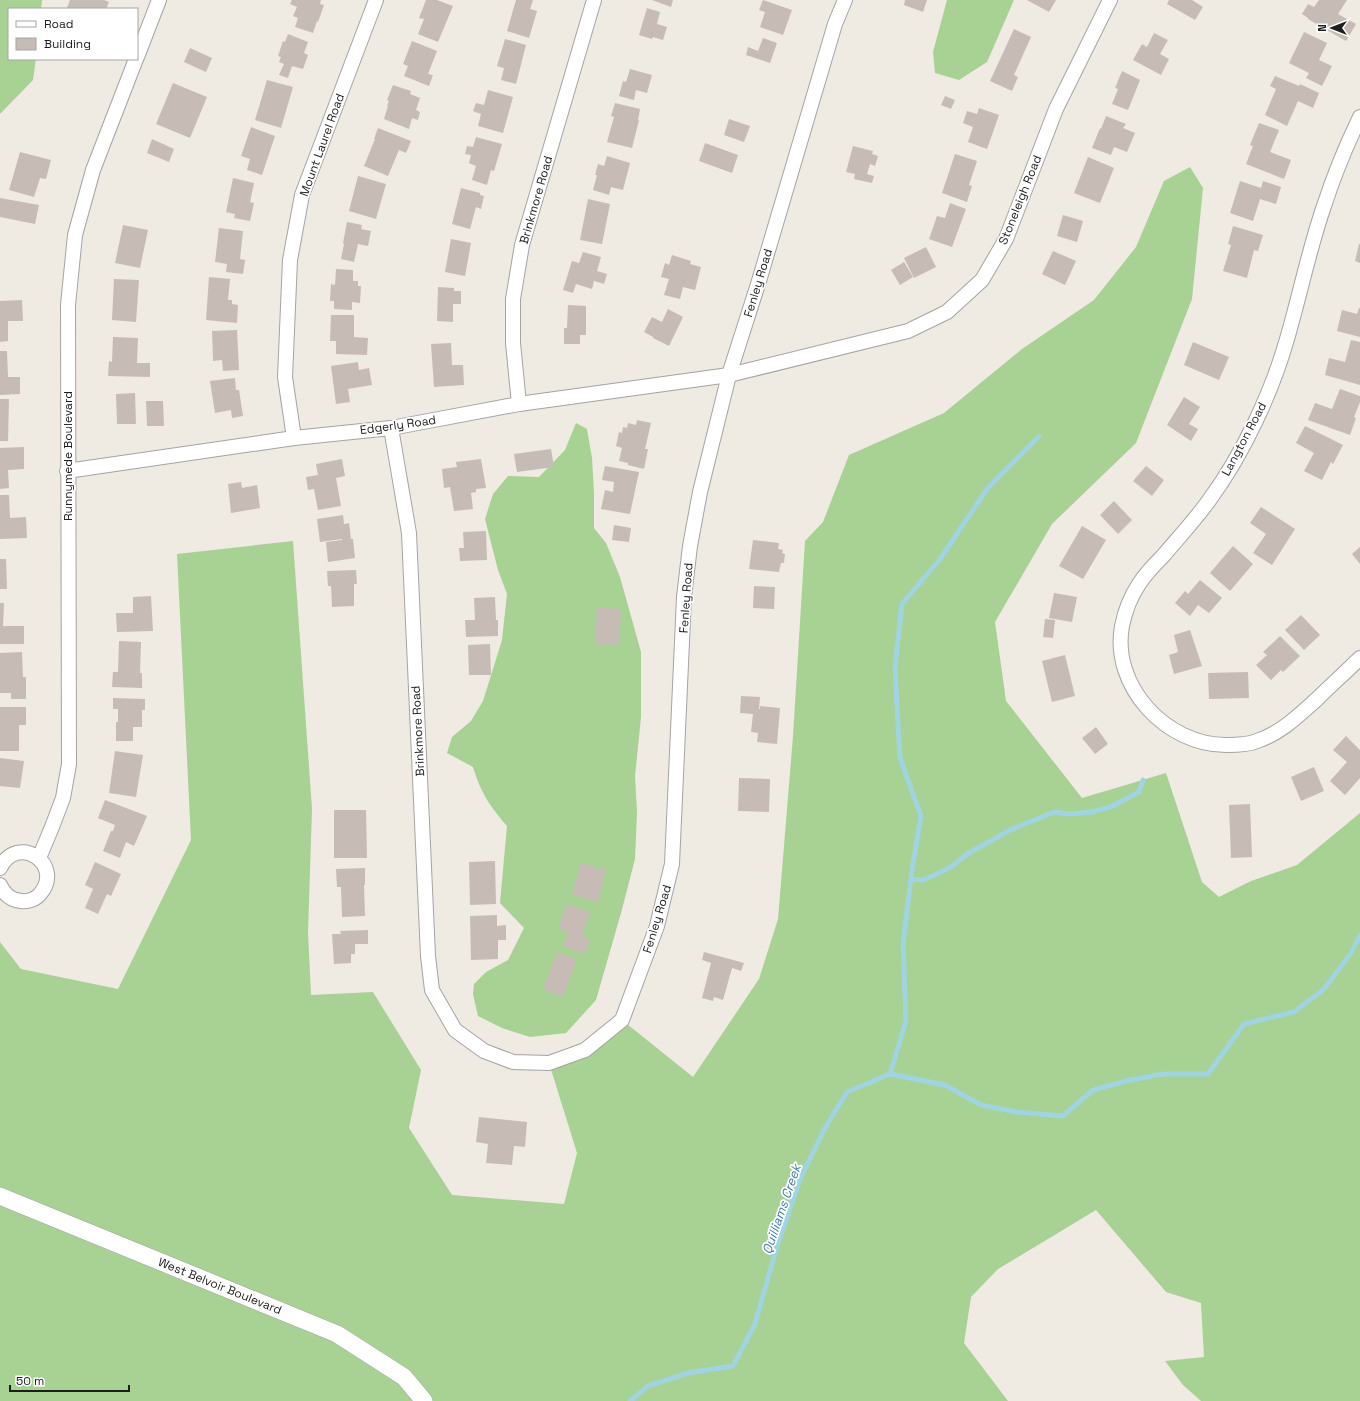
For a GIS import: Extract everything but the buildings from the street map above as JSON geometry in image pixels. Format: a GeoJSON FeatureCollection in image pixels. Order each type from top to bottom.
{"type":"FeatureCollection","features":[{"type":"Feature","properties":{"kind":"street","name":"Runnymede Boulevard"},"geometry":{"type":"LineString","coordinates":[[138,55],[159,0]]}},
{"type":"Feature","properties":{"kind":"street","name":"Mount Laurel Road"},"geometry":{"type":"LineString","coordinates":[[294,438],[285,369],[290,260],[302,195],[376,0]]}},
{"type":"Feature","properties":{"kind":"street","name":"Brinkmore Road"},"geometry":{"type":"LineString","coordinates":[[519,404],[513,344],[513,299],[522,245],[594,0]]}},
{"type":"Feature","properties":{"kind":"street","name":"Fenley Road"},"geometry":{"type":"LineString","coordinates":[[454,1030],[484,1051],[513,1062],[549,1063],[584,1050],[622,1020],[657,926],[672,864],[684,597],[690,546],[700,492],[729,375],[759,281],[836,24],[845,0]]}},
{"type":"Feature","properties":{"kind":"street","name":"Stoneleigh Road"},"geometry":{"type":"LineString","coordinates":[[729,375],[908,331],[947,312],[982,280],[1006,239],[1056,109],[1110,0]]}},
{"type":"Feature","properties":{"kind":"street","name":"Runnymede Boulevard"},"geometry":{"type":"LineString","coordinates":[[39,858],[62,798],[69,764],[67,471],[68,305],[75,235],[93,170],[136,60]]}},
{"type":"Feature","properties":{"kind":"street","name":"Langton Road"},"geometry":{"type":"LineString","coordinates":[[1360,117],[1341,156],[1323,208],[1287,340],[1259,415],[1211,498],[1139,583],[1130,600],[1123,625],[1120,647],[1125,672],[1137,695],[1151,713],[1169,727],[1188,738],[1214,745],[1236,745],[1255,742],[1276,734],[1293,721],[1360,658]]}},
{"type":"Feature","properties":{"kind":"street","name":"Edgerly Road"},"geometry":{"type":"LineString","coordinates":[[67,471],[294,438],[391,428],[519,404],[729,375]]}},
{"type":"Feature","properties":{"kind":"street","name":"Brinkmore Road"},"geometry":{"type":"LineString","coordinates":[[391,428],[409,533],[428,956],[432,990],[454,1030]]}},
{"type":"Feature","properties":{"kind":"street"},"geometry":{"type":"LineString","coordinates":[[0,868],[4,861],[10,856],[25,852],[39,858],[47,873],[47,881],[44,889],[32,900],[15,900],[8,896],[2,890],[0,885]]}},
{"type":"Feature","properties":{"kind":"street","name":"West Belvoir Boulevard"},"geometry":{"type":"LineString","coordinates":[[0,1196],[337,1334],[404,1377],[424,1401]]}},
{"type":"Feature","properties":{"kind":"green space"},"geometry":{"type":"Polygon","coordinates":[[[0,0],[42,0],[41,8],[8,8],[8,60],[36,60],[33,80],[0,114],[0,0]]]}},
{"type":"Feature","properties":{"kind":"green space"},"geometry":{"type":"Polygon","coordinates":[[[947,0],[1014,0],[987,62],[959,80],[935,73],[933,52],[947,0]]]}},
{"type":"Feature","properties":{"kind":"green space"},"geometry":{"type":"Polygon","coordinates":[[[1190,167],[1203,188],[1192,299],[1136,443],[1052,524],[995,622],[1006,701],[1082,798],[1166,773],[1202,882],[1219,897],[1251,881],[1297,865],[1360,813],[1360,1401],[1201,1401],[1183,1385],[1165,1361],[1204,1357],[1201,1303],[1166,1292],[1096,1210],[998,1269],[971,1297],[964,1343],[1008,1401],[0,1401],[0,942],[21,969],[118,989],[191,840],[177,554],[293,541],[312,809],[308,932],[311,995],[373,992],[421,1070],[409,1128],[452,1195],[564,1204],[577,1153],[549,1063],[622,1020],[693,1077],[759,979],[778,919],[793,736],[805,541],[823,522],[849,455],[944,413],[1022,349],[1094,300],[1136,247],[1164,181],[1190,167]]]}},
{"type":"Feature","properties":{"kind":"green space"},"geometry":{"type":"Polygon","coordinates":[[[576,423],[587,429],[592,458],[594,528],[606,543],[620,577],[641,652],[641,717],[635,776],[637,812],[635,859],[596,1000],[566,1033],[530,1037],[502,1028],[478,1016],[473,994],[474,984],[486,972],[508,960],[524,928],[500,903],[507,826],[486,798],[473,767],[447,753],[452,737],[471,721],[483,701],[502,640],[507,594],[498,570],[485,519],[493,494],[508,476],[539,477],[565,450],[576,423]]]}},
{"type":"Feature","properties":{"kind":"waterway"},"geometry":{"type":"LineString","coordinates":[[890,1074],[906,1021],[903,943],[912,870],[921,816],[900,758],[895,668],[902,604],[940,559],[987,489],[1039,436]]}},
{"type":"Feature","properties":{"kind":"waterway"},"geometry":{"type":"LineString","coordinates":[[911,879],[923,880],[935,875],[951,867],[967,854],[1010,830],[1054,812],[1070,814],[1092,812],[1113,806],[1139,792],[1143,780]]}},
{"type":"Feature","properties":{"kind":"waterway","name":"Quilliams Creek"},"geometry":{"type":"LineString","coordinates":[[630,1401],[648,1386],[688,1373],[733,1366],[755,1324],[775,1253],[800,1179],[825,1128],[847,1092],[890,1074],[945,1085],[981,1105],[1017,1112],[1063,1116],[1093,1090],[1130,1080],[1163,1074],[1208,1074],[1244,1024],[1294,1012],[1323,990],[1351,953],[1360,935]]}}]}
